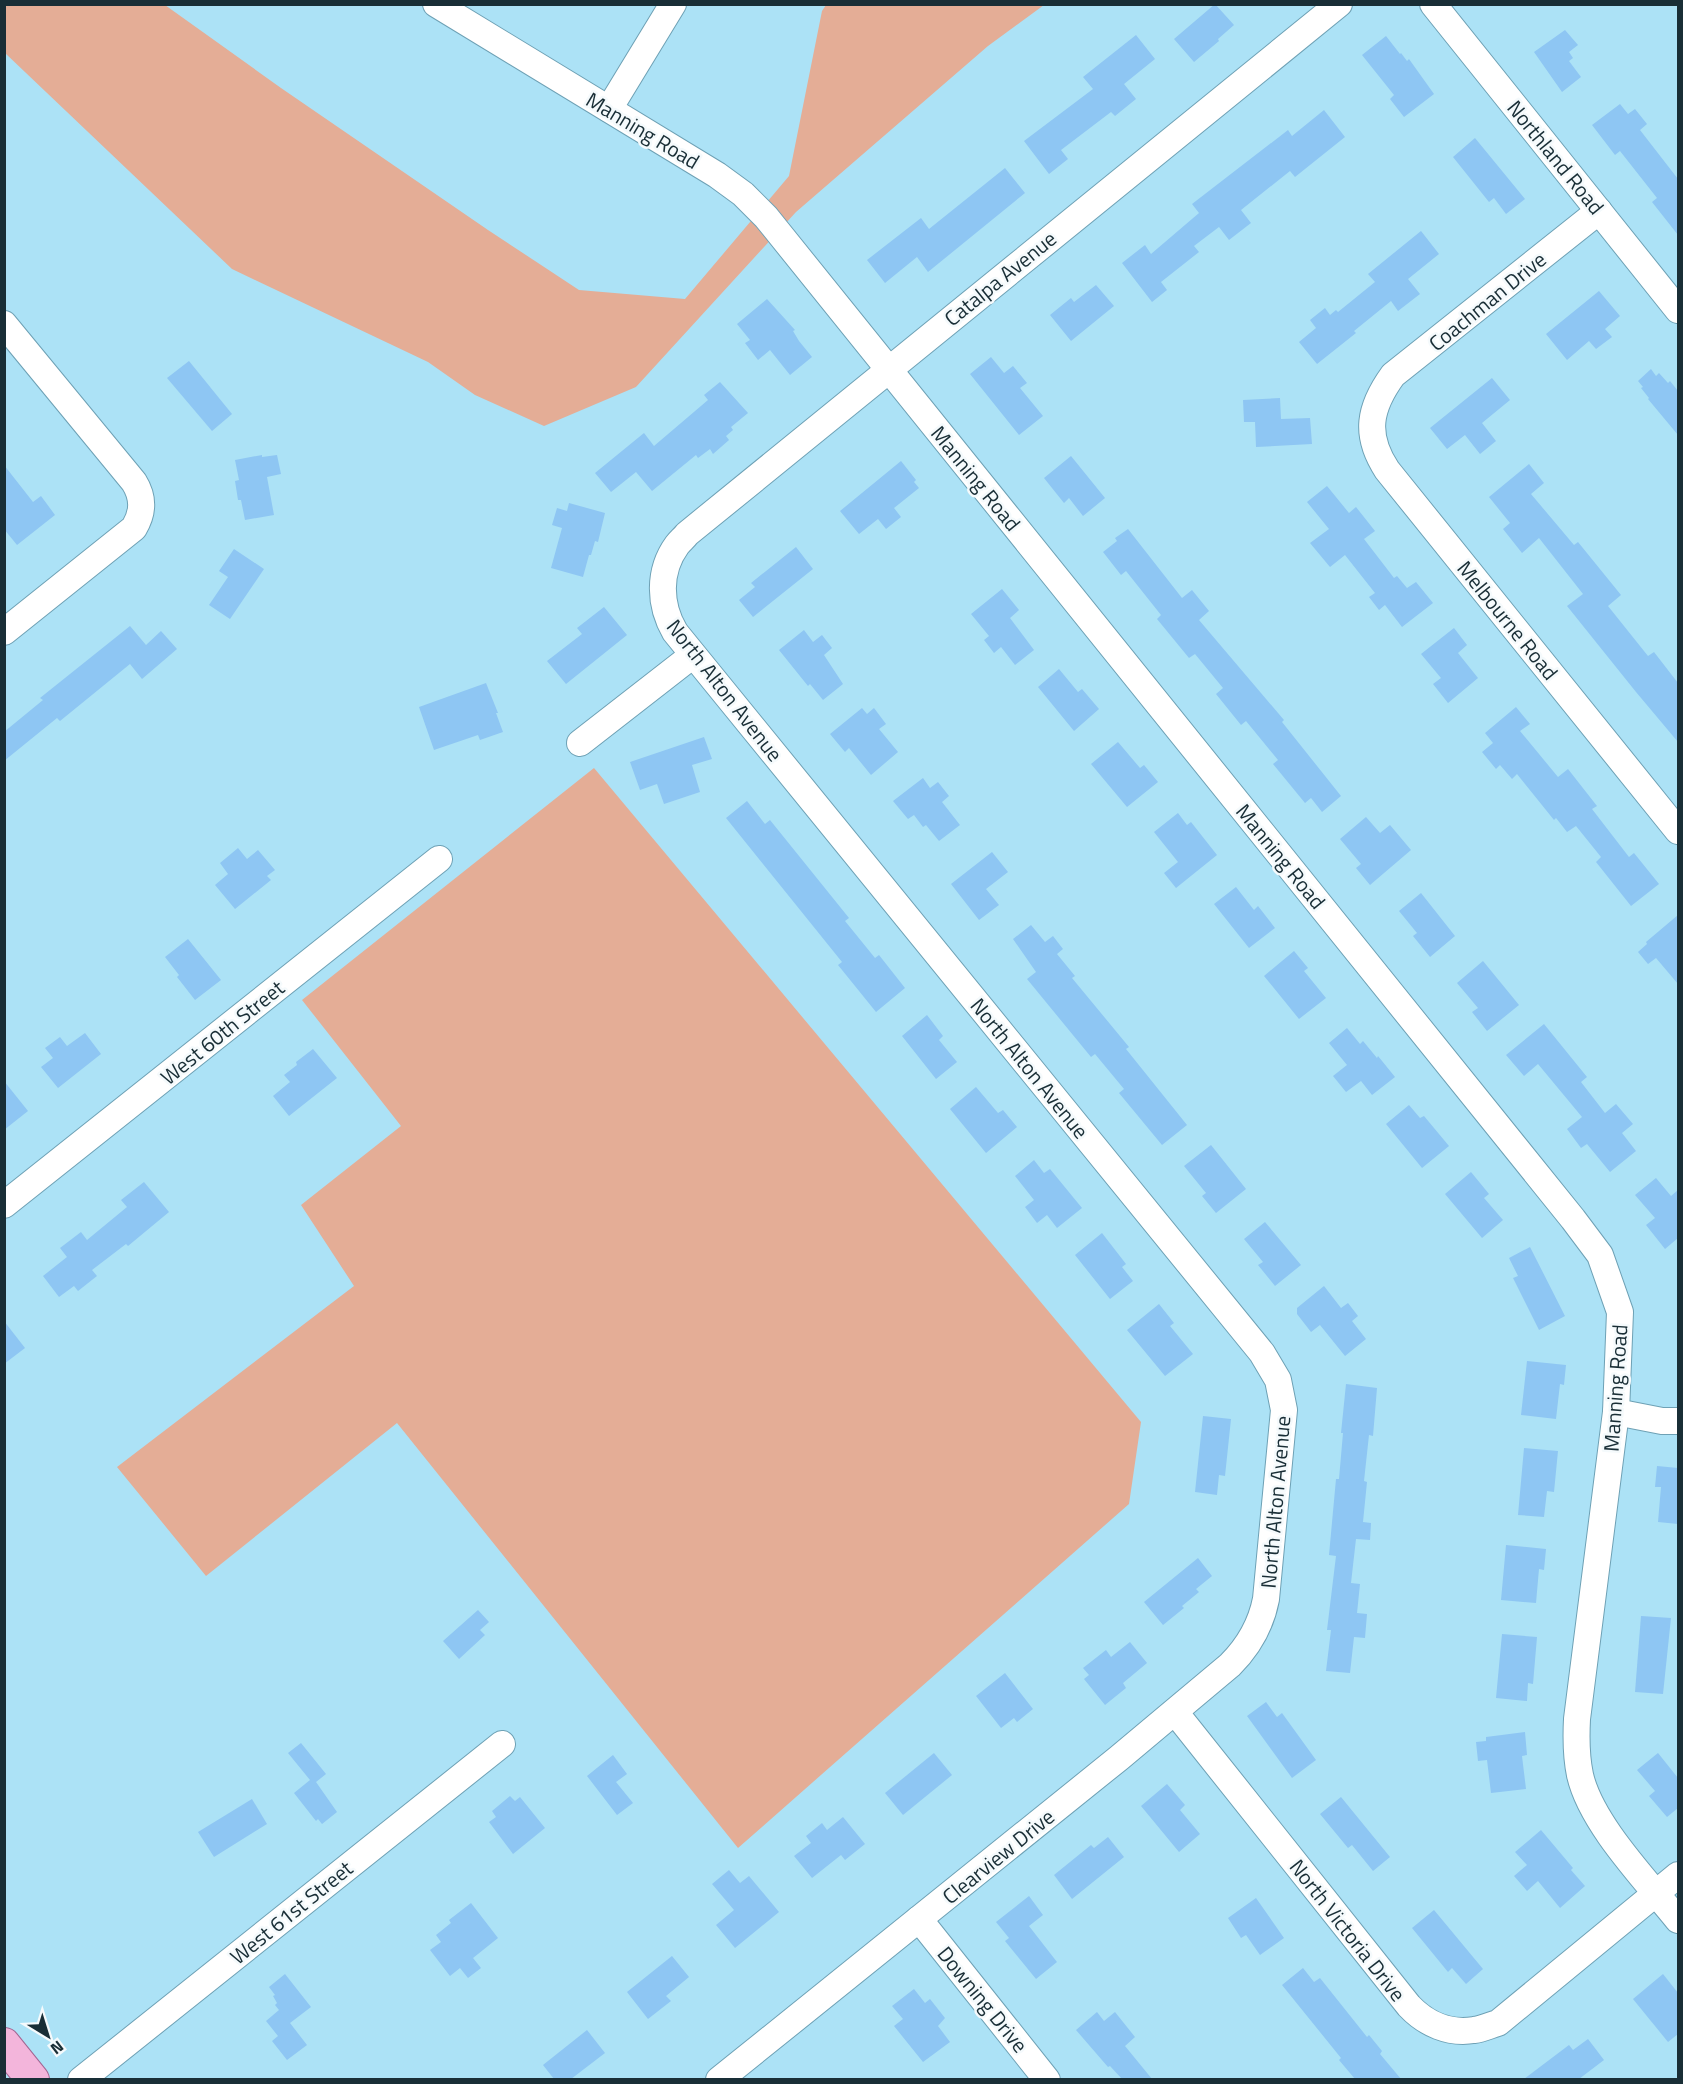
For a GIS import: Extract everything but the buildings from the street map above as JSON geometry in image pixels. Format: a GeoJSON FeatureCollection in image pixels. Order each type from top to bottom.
{"type":"FeatureCollection","features":[{"type":"Feature","properties":{"kind":"main road"},"geometry":{"type":"LineString","coordinates":[[4,2044],[33,2079]]}},
{"type":"Feature","properties":{"kind":"street","name":"Manning Road"},"geometry":{"type":"LineString","coordinates":[[436,4],[717,175],[755,206],[1600,1255],[1620,1312],[1616,1412],[1576,1719],[1577,1758],[1587,1795],[1599,1820],[1678,1920]]}},
{"type":"Feature","properties":{"kind":"street"},"geometry":{"type":"LineString","coordinates":[[609,110],[674,4]]}},
{"type":"Feature","properties":{"kind":"street","name":"Catalpa Avenue"},"geometry":{"type":"LineString","coordinates":[[669,559],[675,546],[687,534],[1339,4]]}},
{"type":"Feature","properties":{"kind":"street","name":"Northland Road"},"geometry":{"type":"LineString","coordinates":[[1433,4],[1678,310]]}},
{"type":"Feature","properties":{"kind":"street","name":"Coachman Drive"},"geometry":{"type":"LineString","coordinates":[[1380,396],[1393,375],[1599,211]]}},
{"type":"Feature","properties":{"kind":"street"},"geometry":{"type":"LineString","coordinates":[[4,324],[134,482],[141,494],[142,503],[139,520],[134,528],[4,632]]}},
{"type":"Feature","properties":{"kind":"street","name":"Melbourne Road"},"geometry":{"type":"LineString","coordinates":[[1380,396],[1373,412],[1371,429],[1377,453],[1388,470],[1678,831]]}},
{"type":"Feature","properties":{"kind":"street","name":"North Alton Avenue"},"geometry":{"type":"LineString","coordinates":[[669,559],[664,575],[663,602],[669,621],[693,655],[1271,1366],[1280,1388],[1284,1418],[1266,1599],[1260,1617]]}},
{"type":"Feature","properties":{"kind":"street"},"geometry":{"type":"LineString","coordinates":[[580,743],[693,655]]}},
{"type":"Feature","properties":{"kind":"street","name":"West 60th Street"},"geometry":{"type":"LineString","coordinates":[[4,1205],[440,859]]}},
{"type":"Feature","properties":{"kind":"street"},"geometry":{"type":"LineString","coordinates":[[1616,1412],[1662,1421],[1678,1421]]}},
{"type":"Feature","properties":{"kind":"street","name":"Clearview Drive"},"geometry":{"type":"LineString","coordinates":[[719,2079],[1175,1712],[1243,1652],[1260,1617]]}},
{"type":"Feature","properties":{"kind":"street","name":"North Victoria Drive"},"geometry":{"type":"LineString","coordinates":[[1175,1712],[1409,2006],[1420,2017],[1436,2026],[1460,2031],[1483,2029],[1498,2023],[1657,1893]]}},
{"type":"Feature","properties":{"kind":"street","name":"West 61st Street"},"geometry":{"type":"LineString","coordinates":[[81,2079],[502,1744]]}},
{"type":"Feature","properties":{"kind":"street"},"geometry":{"type":"LineString","coordinates":[[1657,1893],[1678,1875]]}},
{"type":"Feature","properties":{"kind":"street","name":"Downing Drive"},"geometry":{"type":"LineString","coordinates":[[919,1919],[1047,2079]]}},
{"type":"Feature","properties":{"kind":"shaded area"},"geometry":{"type":"Polygon","coordinates":[[[4,5],[165,5],[281,88],[579,290],[685,299],[789,176],[822,11],[826,5],[1044,5],[988,46],[796,212],[636,387],[544,426],[475,395],[428,362],[232,269],[5,53],[4,5]]]}},
{"type":"Feature","properties":{"kind":"shaded area"},"geometry":{"type":"Polygon","coordinates":[[[594,768],[1141,1422],[1129,1504],[738,1848],[397,1423],[206,1576],[117,1467],[354,1286],[301,1205],[401,1126],[302,1000],[594,768]]]}}]}
